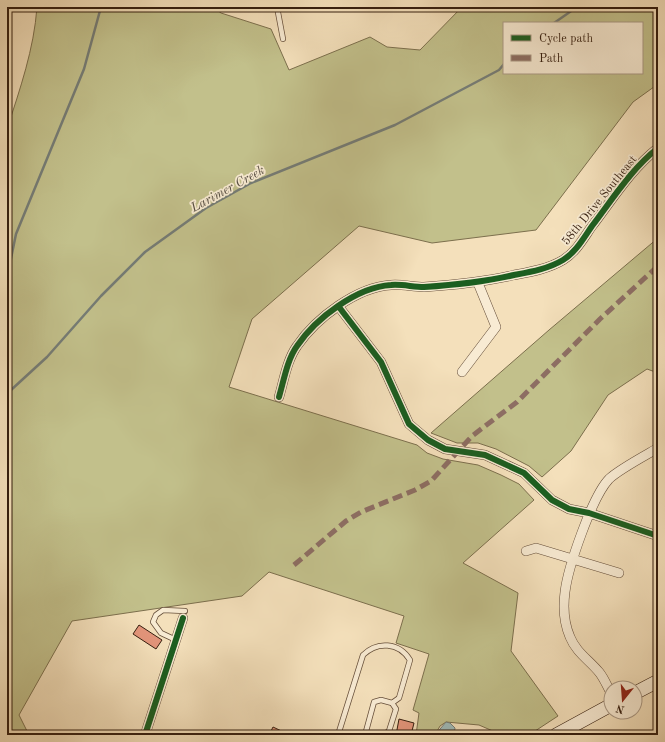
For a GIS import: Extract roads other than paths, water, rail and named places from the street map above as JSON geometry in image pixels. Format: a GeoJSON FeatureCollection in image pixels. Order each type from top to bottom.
{"type":"FeatureCollection","features":[{"type":"Feature","properties":{"kind":"main road"},"geometry":{"type":"LineString","coordinates":[[643,689],[658,681]]}},
{"type":"Feature","properties":{"kind":"main road"},"geometry":{"type":"LineString","coordinates":[[556,735],[603,709]]}},
{"type":"Feature","properties":{"kind":"street","name":"58th Drive Southeast"},"geometry":{"type":"LineString","coordinates":[[279,397],[286,371],[297,346],[317,323],[350,298],[367,290],[391,285],[423,287],[478,283],[538,270],[562,260],[577,249],[622,187],[649,155],[658,148]]}},
{"type":"Feature","properties":{"kind":"street"},"geometry":{"type":"LineString","coordinates":[[462,372],[496,327],[478,283]]}},
{"type":"Feature","properties":{"kind":"street"},"geometry":{"type":"LineString","coordinates":[[339,307],[381,362],[410,424],[428,440],[445,449],[485,455],[501,462],[524,474],[552,500],[569,508],[589,513],[658,536]]}},
{"type":"Feature","properties":{"kind":"street"},"geometry":{"type":"LineString","coordinates":[[604,680],[600,673],[583,657],[570,638],[564,618],[565,591],[589,513],[597,496],[610,478],[658,448]]}},
{"type":"Feature","properties":{"kind":"street"},"geometry":{"type":"LineString","coordinates":[[526,551],[536,548],[574,558],[619,573]]}},
{"type":"Feature","properties":{"kind":"street"},"geometry":{"type":"LineString","coordinates":[[144,735],[184,615]]}},
{"type":"Feature","properties":{"kind":"lane"},"geometry":{"type":"LineString","coordinates":[[277,7],[282,39]]}},
{"type":"Feature","properties":{"kind":"lane"},"geometry":{"type":"LineString","coordinates":[[176,640],[161,633],[153,622],[156,615],[163,610],[184,615]]}},
{"type":"Feature","properties":{"kind":"lane"},"geometry":{"type":"LineString","coordinates":[[338,735],[362,655],[371,647],[383,645],[396,648],[405,652],[410,660],[399,698],[392,703]]}},
{"type":"Feature","properties":{"kind":"lane"},"geometry":{"type":"LineString","coordinates":[[365,735],[374,702],[381,700],[392,703],[396,709],[389,730],[383,735]]}},
{"type":"Feature","properties":{"kind":"water"},"geometry":{"type":"Polygon","coordinates":[[[446,722],[450,723],[455,728],[454,735],[435,735],[446,722]]]}},
{"type":"Feature","properties":{"kind":"waterway"},"geometry":{"type":"LineString","coordinates":[[7,278],[16,234],[84,69],[101,7]]}},
{"type":"Feature","properties":{"kind":"waterway","name":"Larimer Creek"},"geometry":{"type":"LineString","coordinates":[[555,22],[577,7]]}},
{"type":"Feature","properties":{"kind":"waterway","name":"Larimer Creek"},"geometry":{"type":"LineString","coordinates":[[7,398],[11,390],[47,357],[101,296],[145,252],[206,208],[251,183],[395,125],[499,70],[503,65]]}},
{"type":"Feature","properties":{"kind":"waterway"},"geometry":{"type":"LineString","coordinates":[[7,343],[11,390]]}}]}
